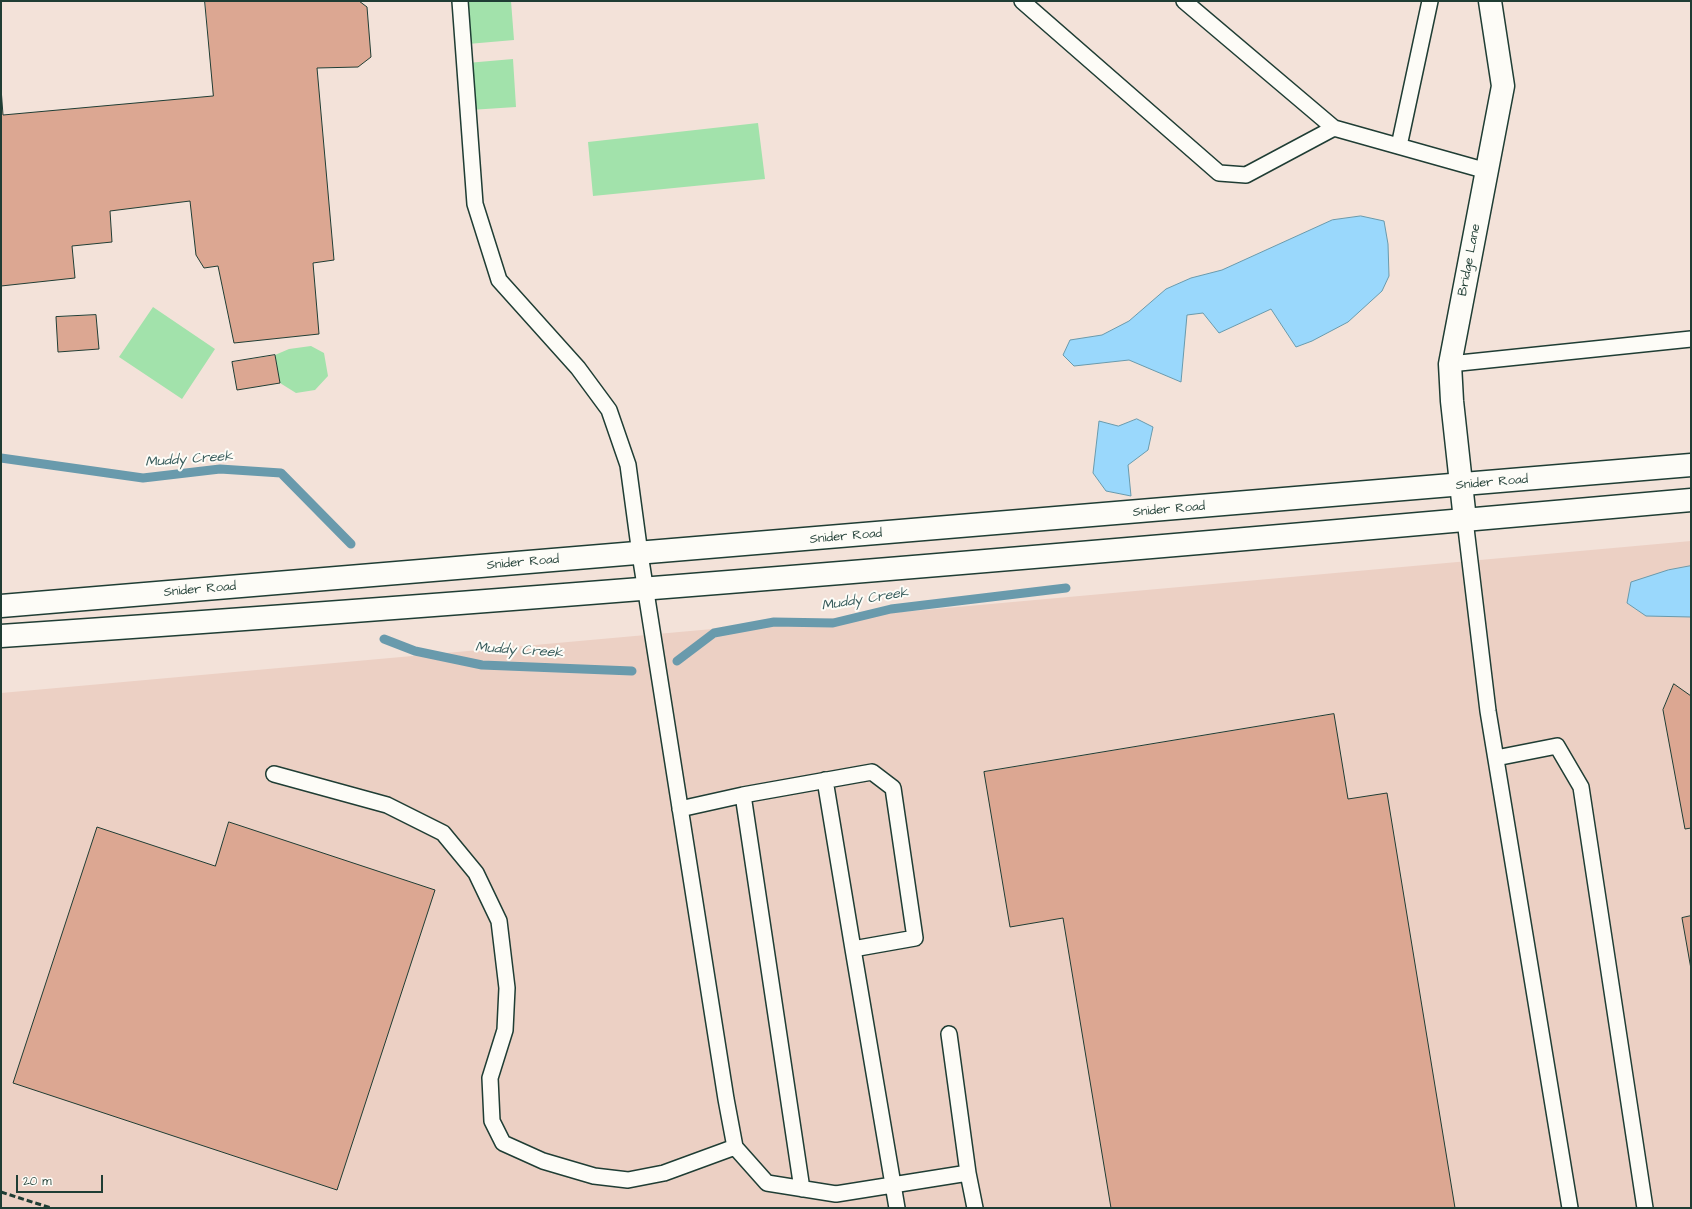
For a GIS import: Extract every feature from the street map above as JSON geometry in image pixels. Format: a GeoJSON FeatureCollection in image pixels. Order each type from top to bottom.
{"type":"FeatureCollection","features":[{"type":"Feature","properties":{"kind":"street","name":"Bridge Lane"},"geometry":{"type":"LineString","coordinates":[[1465,520],[1452,400],[1450,364],[1503,86],[1490,1]]}},
{"type":"Feature","properties":{"kind":"street","name":"Snider Road"},"geometry":{"type":"LineString","coordinates":[[1,606],[640,554],[1691,465]]}},
{"type":"Feature","properties":{"kind":"street"},"geometry":{"type":"LineString","coordinates":[[1,636],[206,622],[960,564],[1691,500]]}},
{"type":"Feature","properties":{"kind":"lane"},"geometry":{"type":"LineString","coordinates":[[460,1],[475,204],[499,280],[578,368],[609,410],[628,465],[640,554],[680,809],[735,1147],[767,1183],[836,1194],[968,1173]]}},
{"type":"Feature","properties":{"kind":"lane"},"geometry":{"type":"LineString","coordinates":[[1022,1],[1219,173],[1246,175],[1334,128]]}},
{"type":"Feature","properties":{"kind":"lane"},"geometry":{"type":"LineString","coordinates":[[1184,1],[1334,128],[1487,171]]}},
{"type":"Feature","properties":{"kind":"lane"},"geometry":{"type":"LineString","coordinates":[[1399,146],[1430,1]]}},
{"type":"Feature","properties":{"kind":"lane"},"geometry":{"type":"LineString","coordinates":[[1450,364],[1691,339]]}},
{"type":"Feature","properties":{"kind":"lane"},"geometry":{"type":"LineString","coordinates":[[1465,520],[1487,703],[1570,1208]]}},
{"type":"Feature","properties":{"kind":"lane"},"geometry":{"type":"LineString","coordinates":[[1496,758],[1557,746],[1581,787],[1645,1208]]}},
{"type":"Feature","properties":{"kind":"lane"},"geometry":{"type":"LineString","coordinates":[[680,809],[743,795],[872,772],[893,788],[915,938],[853,949]]}},
{"type":"Feature","properties":{"kind":"lane"},"geometry":{"type":"LineString","coordinates":[[274,774],[387,805],[443,833],[476,873],[499,921],[507,988],[505,1030],[490,1078],[492,1121],[503,1143],[543,1162],[594,1176],[628,1180],[664,1173],[735,1147]]}},
{"type":"Feature","properties":{"kind":"lane"},"geometry":{"type":"LineString","coordinates":[[825,780],[897,1208]]}},
{"type":"Feature","properties":{"kind":"lane"},"geometry":{"type":"LineString","coordinates":[[743,795],[802,1188]]}},
{"type":"Feature","properties":{"kind":"lane"},"geometry":{"type":"LineString","coordinates":[[949,1034],[968,1173],[975,1208]]}},
{"type":"Feature","properties":{"kind":"shaded area"},"geometry":{"type":"Polygon","coordinates":[[[1691,541],[1691,1208],[1,1208],[1,693],[1691,541]]]}},
{"type":"Feature","properties":{"kind":"green space"},"geometry":{"type":"Polygon","coordinates":[[[465,1],[511,1],[514,40],[468,44],[465,1]]]}},
{"type":"Feature","properties":{"kind":"green space"},"geometry":{"type":"Polygon","coordinates":[[[513,59],[516,107],[470,110],[467,63],[513,59]]]}},
{"type":"Feature","properties":{"kind":"green space"},"geometry":{"type":"Polygon","coordinates":[[[758,123],[765,179],[593,196],[588,142],[758,123]]]}},
{"type":"Feature","properties":{"kind":"green space"},"geometry":{"type":"Polygon","coordinates":[[[153,307],[215,349],[182,399],[119,357],[153,307]]]}},
{"type":"Feature","properties":{"kind":"green space"},"geometry":{"type":"Polygon","coordinates":[[[311,346],[324,353],[328,376],[315,390],[296,393],[280,383],[275,355],[289,349],[311,346]]]}},
{"type":"Feature","properties":{"kind":"water"},"geometry":{"type":"Polygon","coordinates":[[[1361,216],[1384,221],[1388,244],[1389,276],[1382,291],[1348,322],[1312,341],[1296,347],[1271,309],[1219,333],[1203,313],[1187,315],[1181,382],[1129,360],[1074,366],[1063,355],[1070,340],[1102,335],[1129,321],[1166,289],[1191,278],[1222,270],[1332,220],[1361,216]]]}},
{"type":"Feature","properties":{"kind":"water"},"geometry":{"type":"Polygon","coordinates":[[[1137,419],[1153,427],[1148,450],[1128,465],[1131,496],[1106,491],[1093,473],[1099,421],[1118,426],[1137,419]]]}},
{"type":"Feature","properties":{"kind":"water"},"geometry":{"type":"Polygon","coordinates":[[[1691,566],[1691,617],[1646,616],[1627,603],[1631,582],[1668,570],[1691,566]]]}},
{"type":"Feature","properties":{"kind":"building"},"geometry":{"type":"Polygon","coordinates":[[[205,1],[359,1],[367,7],[371,57],[358,67],[317,68],[334,260],[313,263],[319,334],[234,343],[218,266],[204,268],[196,255],[190,201],[110,211],[112,242],[72,246],[75,278],[1,286],[1,88],[3,115],[213,96],[205,1]]]}},
{"type":"Feature","properties":{"kind":"building"},"geometry":{"type":"Polygon","coordinates":[[[96,315],[99,349],[58,352],[56,317],[96,315]]]}},
{"type":"Feature","properties":{"kind":"building"},"geometry":{"type":"Polygon","coordinates":[[[275,355],[280,383],[237,390],[232,362],[275,355]]]}},
{"type":"Feature","properties":{"kind":"building"},"geometry":{"type":"Polygon","coordinates":[[[1674,684],[1691,696],[1691,828],[1685,829],[1663,710],[1674,684]]]}},
{"type":"Feature","properties":{"kind":"building"},"geometry":{"type":"Polygon","coordinates":[[[1334,714],[1348,799],[1387,793],[1455,1208],[1111,1208],[1063,918],[1010,927],[984,772],[1334,714]]]}},
{"type":"Feature","properties":{"kind":"building"},"geometry":{"type":"Polygon","coordinates":[[[229,822],[435,890],[337,1190],[13,1083],[97,827],[215,866],[229,822]]]}},
{"type":"Feature","properties":{"kind":"building"},"geometry":{"type":"Polygon","coordinates":[[[1691,916],[1691,969],[1682,918],[1691,916]]]}},
{"type":"Feature","properties":{"kind":"waterway","name":"Muddy Creek"},"geometry":{"type":"LineString","coordinates":[[1,458],[143,478],[220,469],[281,473],[351,544]]}},
{"type":"Feature","properties":{"kind":"waterway","name":"Muddy Creek"},"geometry":{"type":"LineString","coordinates":[[677,661],[714,633],[774,622],[833,623],[891,609],[1066,588]]}},
{"type":"Feature","properties":{"kind":"waterway","name":"Muddy Creek"},"geometry":{"type":"LineString","coordinates":[[384,639],[415,651],[482,665],[632,671]]}},
{"type":"Feature","properties":{"kind":"railway"},"geometry":{"type":"LineString","coordinates":[[1,1192],[51,1208]]}}]}
